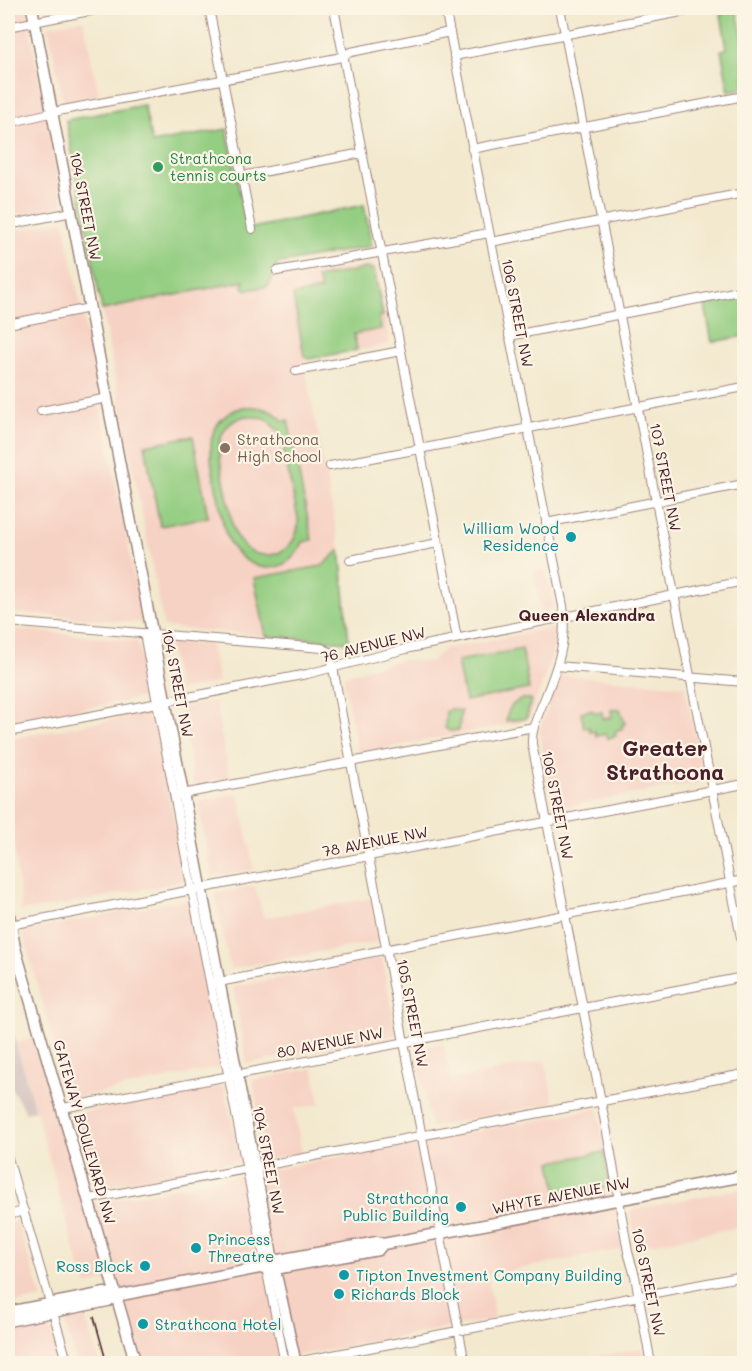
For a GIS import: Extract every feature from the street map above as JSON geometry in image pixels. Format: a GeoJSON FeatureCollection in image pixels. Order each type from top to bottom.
{"type":"FeatureCollection","features":[{"type":"Feature","properties":{"kind":"main road","name":"104 STREET NW"},"geometry":{"type":"LineString","coordinates":[[32,8],[108,398],[161,703],[291,1363]]}},
{"type":"Feature","properties":{"kind":"main road","name":"GATEWAY BOULEVARD NW"},"geometry":{"type":"LineString","coordinates":[[8,908],[15,948],[136,1364]]}},
{"type":"Feature","properties":{"kind":"main road","name":"WHYTE AVENUE NW"},"geometry":{"type":"LineString","coordinates":[[8,1312],[108,1301],[116,1296],[271,1266],[378,1250],[383,1244],[744,1176]]}},
{"type":"Feature","properties":{"kind":"main road","name":"WHYTE AVENUE NW"},"geometry":{"type":"LineString","coordinates":[[8,1321],[52,1308]]}},
{"type":"Feature","properties":{"kind":"street"},"geometry":{"type":"LineString","coordinates":[[8,27],[105,8]]}},
{"type":"Feature","properties":{"kind":"street"},"geometry":{"type":"LineString","coordinates":[[209,8],[252,229]]}},
{"type":"Feature","properties":{"kind":"street"},"geometry":{"type":"LineString","coordinates":[[334,8],[457,638]]}},
{"type":"Feature","properties":{"kind":"street","name":"106 STREET NW"},"geometry":{"type":"LineString","coordinates":[[445,8],[564,617],[564,639],[557,666],[534,727],[532,744],[651,1364]]}},
{"type":"Feature","properties":{"kind":"street","name":"107 STREET NW"},"geometry":{"type":"LineString","coordinates":[[560,8],[744,953]]}},
{"type":"Feature","properties":{"kind":"street"},"geometry":{"type":"LineString","coordinates":[[454,56],[702,8]]}},
{"type":"Feature","properties":{"kind":"street"},"geometry":{"type":"LineString","coordinates":[[8,123],[450,32]]}},
{"type":"Feature","properties":{"kind":"street"},"geometry":{"type":"LineString","coordinates":[[472,149],[744,96]]}},
{"type":"Feature","properties":{"kind":"street"},"geometry":{"type":"LineString","coordinates":[[242,176],[362,153]]}},
{"type":"Feature","properties":{"kind":"street"},"geometry":{"type":"LineString","coordinates":[[277,271],[382,252],[602,221],[744,193]]}},
{"type":"Feature","properties":{"kind":"street"},"geometry":{"type":"LineString","coordinates":[[8,225],[72,212]]}},
{"type":"Feature","properties":{"kind":"street"},"geometry":{"type":"LineString","coordinates":[[509,336],[744,290]]}},
{"type":"Feature","properties":{"kind":"street"},"geometry":{"type":"LineString","coordinates":[[8,324],[90,308]]}},
{"type":"Feature","properties":{"kind":"street"},"geometry":{"type":"LineString","coordinates":[[296,371],[401,351]]}},
{"type":"Feature","properties":{"kind":"street"},"geometry":{"type":"LineString","coordinates":[[330,466],[744,387]]}},
{"type":"Feature","properties":{"kind":"street"},"geometry":{"type":"LineString","coordinates":[[40,411],[108,398]]}},
{"type":"Feature","properties":{"kind":"street"},"geometry":{"type":"LineString","coordinates":[[546,523],[744,484]]}},
{"type":"Feature","properties":{"kind":"street"},"geometry":{"type":"LineString","coordinates":[[350,560],[438,543]]}},
{"type":"Feature","properties":{"kind":"street","name":"76 AVENUE NW"},"geometry":{"type":"LineString","coordinates":[[8,732],[333,668],[457,638],[744,581]]}},
{"type":"Feature","properties":{"kind":"street"},"geometry":{"type":"LineString","coordinates":[[8,622],[324,649],[330,654],[333,668]]}},
{"type":"Feature","properties":{"kind":"street"},"geometry":{"type":"LineString","coordinates":[[557,666],[744,682]]}},
{"type":"Feature","properties":{"kind":"street","name":"105 STREET NW"},"geometry":{"type":"LineString","coordinates":[[333,668],[465,1364]]}},
{"type":"Feature","properties":{"kind":"street"},"geometry":{"type":"LineString","coordinates":[[179,795],[534,727]]}},
{"type":"Feature","properties":{"kind":"street","name":"78 AVENUE NW"},"geometry":{"type":"LineString","coordinates":[[10,925],[744,784]]}},
{"type":"Feature","properties":{"kind":"street"},"geometry":{"type":"LineString","coordinates":[[216,982],[744,880]]}},
{"type":"Feature","properties":{"kind":"street","name":"80 AVENUE NW"},"geometry":{"type":"LineString","coordinates":[[63,1108],[744,977]]}},
{"type":"Feature","properties":{"kind":"street"},"geometry":{"type":"LineString","coordinates":[[89,1199],[744,1074]]}},
{"type":"Feature","properties":{"kind":"street"},"geometry":{"type":"LineString","coordinates":[[8,1158],[68,1364]]}},
{"type":"Feature","properties":{"kind":"street"},"geometry":{"type":"LineString","coordinates":[[8,1215],[24,1211]]}},
{"type":"Feature","properties":{"kind":"street"},"geometry":{"type":"LineString","coordinates":[[291,1363],[744,1276]]}},
{"type":"Feature","properties":{"kind":"shaded area"},"geometry":{"type":"Polygon","coordinates":[[[8,8],[26,8],[63,206],[8,217],[8,8]]]}},
{"type":"Feature","properties":{"kind":"shaded area"},"geometry":{"type":"Polygon","coordinates":[[[83,19],[99,95],[63,102],[48,26],[83,19]]]}},
{"type":"Feature","properties":{"kind":"shaded area"},"geometry":{"type":"Polygon","coordinates":[[[64,221],[143,623],[8,612],[8,232],[64,221]]]}},
{"type":"Feature","properties":{"kind":"shaded area","name":"Strathcona High School"},"geometry":{"type":"Polygon","coordinates":[[[371,264],[376,267],[390,344],[304,361],[340,550],[322,566],[254,578],[266,636],[164,627],[102,310],[278,275],[289,279],[371,264]]]}},
{"type":"Feature","properties":{"kind":"shaded area"},"geometry":{"type":"Polygon","coordinates":[[[546,569],[554,609],[541,611],[533,571],[546,569]]]}},
{"type":"Feature","properties":{"kind":"shaded area"},"geometry":{"type":"Polygon","coordinates":[[[556,627],[553,654],[532,712],[527,719],[519,723],[358,753],[343,677],[345,675],[401,660],[431,662],[444,649],[556,627]]]}},
{"type":"Feature","properties":{"kind":"shaded area"},"geometry":{"type":"Polygon","coordinates":[[[8,628],[137,641],[150,694],[8,723],[8,628]]]}},
{"type":"Feature","properties":{"kind":"shaded area"},"geometry":{"type":"Polygon","coordinates":[[[169,643],[211,644],[219,683],[178,690],[169,643]]]}},
{"type":"Feature","properties":{"kind":"shaded area"},"geometry":{"type":"Polygon","coordinates":[[[560,675],[685,686],[704,781],[554,809],[539,731],[560,675]]]}},
{"type":"Feature","properties":{"kind":"shaded area"},"geometry":{"type":"Polygon","coordinates":[[[215,701],[230,778],[194,784],[181,708],[215,701]]]}},
{"type":"Feature","properties":{"kind":"shaded area"},"geometry":{"type":"Polygon","coordinates":[[[153,712],[185,878],[183,881],[58,906],[21,911],[8,788],[8,739],[153,712]]]}},
{"type":"Feature","properties":{"kind":"shaded area"},"geometry":{"type":"Polygon","coordinates":[[[239,793],[254,870],[212,876],[198,801],[239,793]]]}},
{"type":"Feature","properties":{"kind":"shaded area"},"geometry":{"type":"Polygon","coordinates":[[[255,886],[264,918],[371,898],[380,941],[230,969],[215,894],[255,886]]]}},
{"type":"Feature","properties":{"kind":"shaded area"},"geometry":{"type":"Polygon","coordinates":[[[190,899],[223,1067],[75,1098],[68,1093],[24,931],[190,899]]]}},
{"type":"Feature","properties":{"kind":"shaded area"},"geometry":{"type":"Polygon","coordinates":[[[382,958],[397,1035],[247,1064],[233,987],[382,958]]]}},
{"type":"Feature","properties":{"kind":"shaded area"},"geometry":{"type":"Polygon","coordinates":[[[8,1014],[35,1110],[26,1113],[8,1082],[8,1014]]]}},
{"type":"Feature","properties":{"kind":"shaded area"},"geometry":{"type":"Polygon","coordinates":[[[34,1038],[85,1205],[598,1108],[623,1249],[487,1275],[495,1319],[280,1359],[280,1363],[143,1363],[117,1276],[87,1286],[76,1255],[17,1043],[34,1038]]]}},
{"type":"Feature","properties":{"kind":"shaded area"},"geometry":{"type":"Polygon","coordinates":[[[443,1043],[451,1080],[545,1061],[554,1103],[431,1127],[416,1049],[443,1043]]]}},
{"type":"Feature","properties":{"kind":"shaded area"},"geometry":{"type":"Polygon","coordinates":[[[313,1068],[320,1104],[294,1109],[302,1153],[266,1160],[253,1080],[313,1068]]]}},
{"type":"Feature","properties":{"kind":"shaded area"},"geometry":{"type":"Polygon","coordinates":[[[224,1086],[240,1161],[96,1188],[74,1114],[224,1086]]]}},
{"type":"Feature","properties":{"kind":"shaded area"},"geometry":{"type":"Polygon","coordinates":[[[744,1188],[744,1226],[636,1247],[630,1210],[744,1188]]]}},
{"type":"Feature","properties":{"kind":"shaded area"},"geometry":{"type":"Polygon","coordinates":[[[17,1221],[42,1298],[8,1305],[8,1223],[17,1221]]]}},
{"type":"Feature","properties":{"kind":"shaded area"},"geometry":{"type":"Polygon","coordinates":[[[85,1317],[99,1363],[77,1363],[64,1321],[85,1317]]]}},
{"type":"Feature","properties":{"kind":"shaded area"},"geometry":{"type":"Polygon","coordinates":[[[48,1322],[60,1359],[36,1363],[8,1363],[8,1329],[48,1322]]]}},
{"type":"Feature","properties":{"kind":"shaded area"},"geometry":{"type":"Polygon","coordinates":[[[642,1348],[645,1363],[559,1364],[642,1348]]]}},
{"type":"Feature","properties":{"kind":"green space"},"geometry":{"type":"Polygon","coordinates":[[[737,11],[744,44],[744,88],[729,91],[721,50],[727,49],[721,14],[737,11]]]}},
{"type":"Feature","properties":{"kind":"green space"},"geometry":{"type":"Polygon","coordinates":[[[144,105],[152,143],[227,129],[247,229],[364,205],[372,246],[276,264],[278,275],[272,276],[268,286],[247,290],[243,287],[244,281],[102,310],[66,120],[144,105]]]}},
{"type":"Feature","properties":{"kind":"green space"},"geometry":{"type":"Polygon","coordinates":[[[368,268],[374,270],[383,316],[379,317],[381,329],[354,334],[357,350],[309,359],[304,356],[293,295],[321,290],[317,278],[368,268]]]}},
{"type":"Feature","properties":{"kind":"green space"},"geometry":{"type":"Polygon","coordinates":[[[744,297],[744,336],[712,342],[705,305],[744,297]]]}},
{"type":"Feature","properties":{"kind":"green space"},"geometry":{"type":"Polygon","coordinates":[[[243,407],[255,407],[270,411],[283,421],[288,420],[312,540],[303,542],[288,561],[279,566],[269,568],[249,562],[239,555],[226,535],[213,473],[211,446],[218,423],[228,414],[243,407]],[[246,416],[233,421],[225,428],[221,438],[220,460],[236,536],[244,547],[254,553],[265,555],[275,554],[292,542],[297,531],[298,518],[280,433],[265,418],[246,416]]]}},
{"type":"Feature","properties":{"kind":"green space"},"geometry":{"type":"Polygon","coordinates":[[[193,436],[208,517],[160,526],[145,445],[193,436]]]}},
{"type":"Feature","properties":{"kind":"green space"},"geometry":{"type":"Polygon","coordinates":[[[340,550],[349,642],[266,636],[254,578],[322,566],[340,550]]]}},
{"type":"Feature","properties":{"kind":"green space"},"geometry":{"type":"Polygon","coordinates":[[[522,649],[529,689],[465,701],[457,661],[522,649]]]}},
{"type":"Feature","properties":{"kind":"green space"},"geometry":{"type":"Polygon","coordinates":[[[522,699],[531,699],[527,717],[506,721],[511,707],[522,699]]]}},
{"type":"Feature","properties":{"kind":"green space"},"geometry":{"type":"Polygon","coordinates":[[[450,709],[461,711],[459,730],[450,731],[445,728],[446,712],[450,709]]]}},
{"type":"Feature","properties":{"kind":"green space"},"geometry":{"type":"Polygon","coordinates":[[[620,709],[625,724],[622,725],[622,729],[615,731],[616,736],[607,738],[606,734],[596,736],[595,731],[590,732],[589,727],[584,728],[581,712],[591,710],[596,713],[602,712],[603,719],[612,717],[611,710],[620,709]]]}},
{"type":"Feature","properties":{"kind":"green space"},"geometry":{"type":"Polygon","coordinates":[[[604,1152],[610,1187],[558,1197],[551,1162],[604,1152]]]}},
{"type":"Feature","properties":{"kind":"tram line"},"geometry":{"type":"LineString","coordinates":[[94,1317],[107,1364]]}},
{"type":"Feature","properties":{"kind":"place","name":"Strathcona tennis courts"},"geometry":{"type":"Point","coordinates":[158,167]}},
{"type":"Feature","properties":{"kind":"place","name":"Strathcona High School"},"geometry":{"type":"Point","coordinates":[225,448]}},
{"type":"Feature","properties":{"kind":"place","name":"William Wood Residence"},"geometry":{"type":"Point","coordinates":[571,537]}},
{"type":"Feature","properties":{"kind":"place","name":"Strathcona Public Building"},"geometry":{"type":"Point","coordinates":[461,1207]}},
{"type":"Feature","properties":{"kind":"place","name":"Princess Threatre"},"geometry":{"type":"Point","coordinates":[196,1248]}},
{"type":"Feature","properties":{"kind":"place","name":"Ross Block"},"geometry":{"type":"Point","coordinates":[145,1266]}},
{"type":"Feature","properties":{"kind":"place","name":"Tipton Investment Company Building"},"geometry":{"type":"Point","coordinates":[344,1275]}},
{"type":"Feature","properties":{"kind":"place","name":"Richards Block"},"geometry":{"type":"Point","coordinates":[339,1294]}},
{"type":"Feature","properties":{"kind":"place","name":"Strathcona Hotel"},"geometry":{"type":"Point","coordinates":[143,1324]}},
{"type":"Feature","properties":{"kind":"district","name":"Queen Alexandra"},"geometry":{"type":"Point","coordinates":[587,614]}},
{"type":"Feature","properties":{"kind":"district","name":"Greater Strathcona"},"geometry":{"type":"Point","coordinates":[665,759]}}]}
